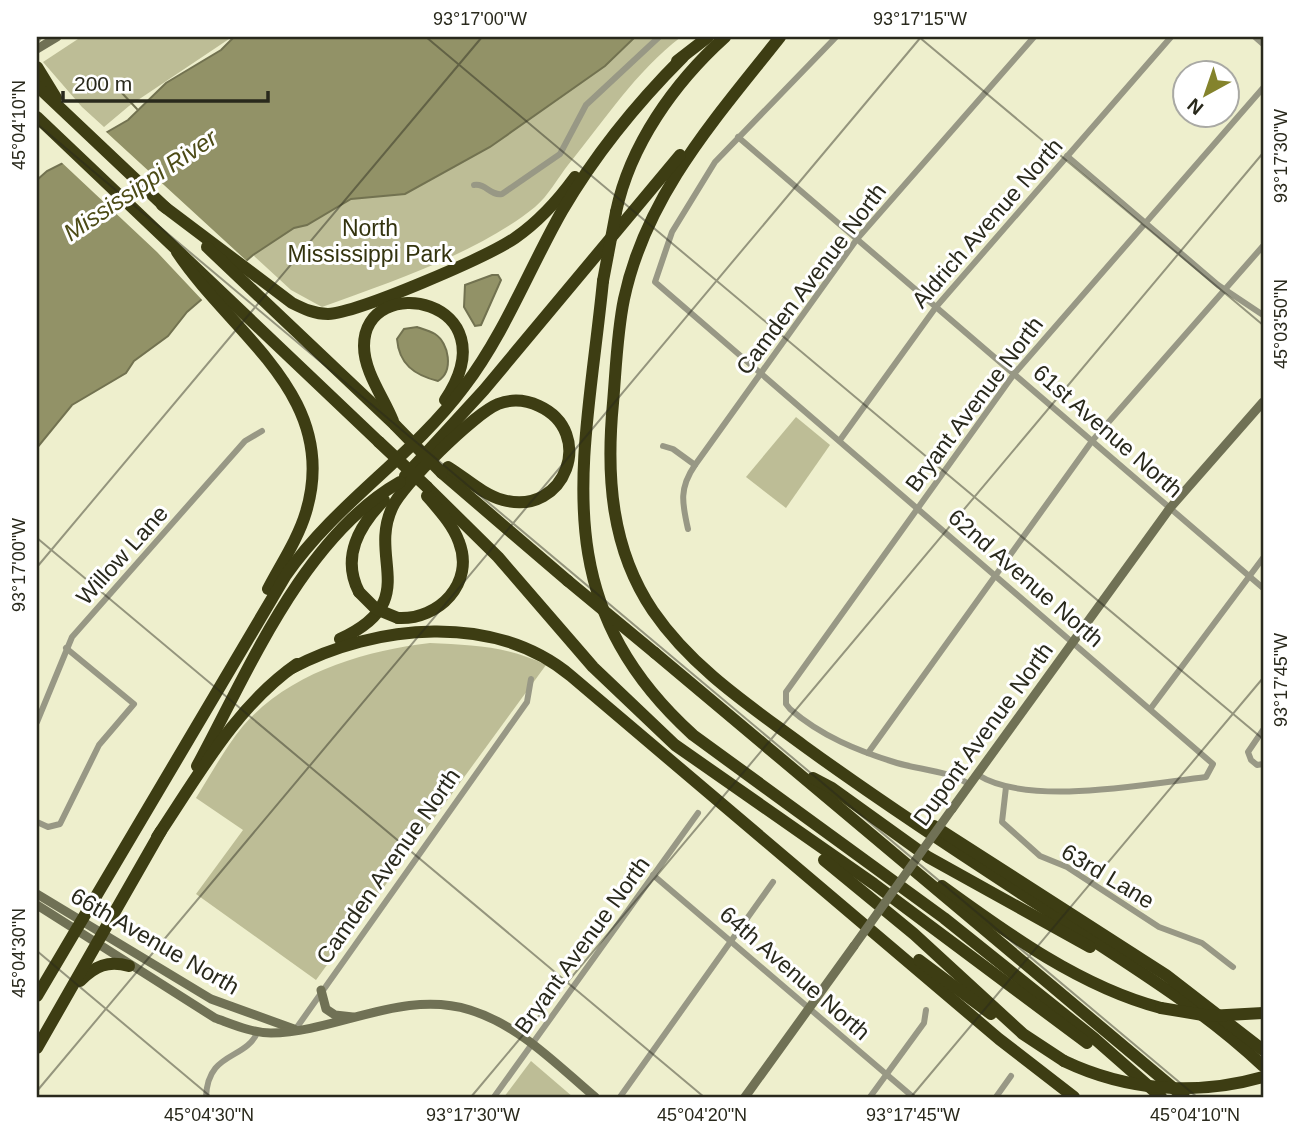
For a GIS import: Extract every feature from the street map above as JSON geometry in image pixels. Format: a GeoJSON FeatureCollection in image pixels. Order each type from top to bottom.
{"type":"FeatureCollection","features":[{"type":"Feature","properties":{"kind":"highway"},"geometry":{"type":"LineString","coordinates":[[162,205],[304,309],[333,313],[364,304],[498,248],[528,228],[554,202],[644,91],[708,37]]}},
{"type":"Feature","properties":{"kind":"highway"},"geometry":{"type":"LineString","coordinates":[[725,37],[684,79],[655,120],[630,168],[616,212],[603,281],[583,489],[584,530],[596,595],[628,661],[660,703],[693,735],[944,918],[1075,1022],[1159,1097]]}},
{"type":"Feature","properties":{"kind":"highway"},"geometry":{"type":"LineString","coordinates":[[780,37],[676,174],[653,212],[636,254],[619,327],[609,444],[611,499],[631,571],[654,612],[680,646],[749,705],[852,780],[1198,1011],[1263,1066]]}},
{"type":"Feature","properties":{"kind":"highway"},"geometry":{"type":"LineString","coordinates":[[37,996],[204,711],[298,558],[326,525],[436,420],[465,386],[492,345],[563,209],[604,145],[639,101],[682,57]]}},
{"type":"Feature","properties":{"kind":"highway"},"geometry":{"type":"LineString","coordinates":[[37,67],[63,110]]}},
{"type":"Feature","properties":{"kind":"highway"},"geometry":{"type":"LineString","coordinates":[[425,489],[459,542],[461,574],[454,592],[440,607],[422,616],[398,618],[376,610],[359,592],[352,570],[354,544],[367,519],[484,390],[754,70]]}},
{"type":"Feature","properties":{"kind":"highway"},"geometry":{"type":"LineString","coordinates":[[37,86],[427,458],[445,470],[492,496],[508,501],[531,501],[547,494],[562,479],[569,462],[569,446],[559,421],[537,404],[506,402],[483,413],[407,485],[395,502],[387,526],[388,585],[379,610],[358,630],[292,668],[269,686],[243,714],[158,837]]}},
{"type":"Feature","properties":{"kind":"highway"},"geometry":{"type":"LineString","coordinates":[[37,118],[177,252],[235,314],[379,442],[498,557],[630,706],[675,745],[964,950],[1159,1097]]}},
{"type":"Feature","properties":{"kind":"highway"},"geometry":{"type":"LineString","coordinates":[[377,476],[440,407],[463,365],[464,343],[454,324],[439,310],[422,303],[403,303],[383,310],[365,338],[367,364],[395,425]]}},
{"type":"Feature","properties":{"kind":"highway"},"geometry":{"type":"LineString","coordinates":[[204,711],[296,537],[306,513],[312,482],[310,441],[300,406],[235,314]]}},
{"type":"Feature","properties":{"kind":"highway"},"geometry":{"type":"LineString","coordinates":[[445,470],[568,581],[1184,1097]]}},
{"type":"Feature","properties":{"kind":"highway"},"geometry":{"type":"LineString","coordinates":[[37,1048],[158,837],[262,645],[299,585],[350,523],[379,495],[400,482]]}},
{"type":"Feature","properties":{"kind":"highway"},"geometry":{"type":"LineString","coordinates":[[292,668],[341,645],[394,634],[483,636],[521,644],[559,667],[1025,1060],[1074,1097]]}},
{"type":"Feature","properties":{"kind":"highway"},"geometry":{"type":"LineString","coordinates":[[794,769],[832,788],[928,857],[1117,962],[1198,1011]]}},
{"type":"Feature","properties":{"kind":"highway"},"geometry":{"type":"LineString","coordinates":[[852,780],[871,785],[1120,944],[1194,994],[1263,1050]]}},
{"type":"Feature","properties":{"kind":"highway"},"geometry":{"type":"LineString","coordinates":[[862,827],[968,904],[1110,991],[1161,1008],[1209,1016],[1263,1013]]}},
{"type":"Feature","properties":{"kind":"highway"},"geometry":{"type":"LineString","coordinates":[[796,833],[824,861],[914,934],[1014,1027],[1048,1051]]}},
{"type":"Feature","properties":{"kind":"highway"},"geometry":{"type":"LineString","coordinates":[[780,852],[960,991],[1064,1061],[1111,1079],[1166,1088],[1212,1088],[1263,1077]]}},
{"type":"Feature","properties":{"kind":"highway"},"geometry":{"type":"LineString","coordinates":[[72,988],[102,965],[117,963],[129,966]]}},
{"type":"Feature","properties":{"kind":"highway"},"geometry":{"type":"LineString","coordinates":[[1049,984],[1194,1097]]}},
{"type":"Feature","properties":{"kind":"street"},"geometry":{"type":"LineString","coordinates":[[37,49],[57,37]]}},
{"type":"Feature","properties":{"kind":"street"},"geometry":{"type":"LineString","coordinates":[[474,185],[502,194],[560,154],[586,105],[659,37]]}},
{"type":"Feature","properties":{"kind":"street"},"geometry":{"type":"LineString","coordinates":[[738,137],[836,37]]}},
{"type":"Feature","properties":{"kind":"street","name":"Camden Avenue North"},"geometry":{"type":"LineString","coordinates":[[688,529],[681,488],[695,465],[858,239],[1034,37]]}},
{"type":"Feature","properties":{"kind":"street","name":"Aldrich Avenue North"},"geometry":{"type":"LineString","coordinates":[[839,440],[936,307],[1171,37]]}},
{"type":"Feature","properties":{"kind":"street"},"geometry":{"type":"LineString","coordinates":[[1255,37],[1263,44]]}},
{"type":"Feature","properties":{"kind":"street","name":"Bryant Avenue North"},"geometry":{"type":"LineString","coordinates":[[867,753],[833,738],[796,715],[786,704],[786,692],[1014,374],[1263,88]]}},
{"type":"Feature","properties":{"kind":"street","name":"61st Avenue North"},"geometry":{"type":"LineString","coordinates":[[738,137],[1263,588]]}},
{"type":"Feature","properties":{"kind":"street","name":"62nd Avenue North"},"geometry":{"type":"LineString","coordinates":[[738,137],[715,162],[685,208],[672,232],[655,282],[1213,764],[1206,777],[1125,787],[1084,791],[1006,787]]}},
{"type":"Feature","properties":{"kind":"street"},"geometry":{"type":"LineString","coordinates":[[1067,156],[1224,290],[1263,315]]}},
{"type":"Feature","properties":{"kind":"street"},"geometry":{"type":"LineString","coordinates":[[970,785],[956,777],[867,753],[1092,440],[1263,246]]}},
{"type":"Feature","properties":{"kind":"street","name":"Dupont Avenue North"},"geometry":{"type":"LineString","coordinates":[[745,1097],[1170,508],[1263,402]]}},
{"type":"Feature","properties":{"kind":"street","name":"Willow Lane"},"geometry":{"type":"LineString","coordinates":[[37,722],[72,637],[245,441],[262,431]]}},
{"type":"Feature","properties":{"kind":"street"},"geometry":{"type":"LineString","coordinates":[[663,446],[673,449],[695,465]]}},
{"type":"Feature","properties":{"kind":"street"},"geometry":{"type":"LineString","coordinates":[[1151,708],[1263,558]]}},
{"type":"Feature","properties":{"kind":"street"},"geometry":{"type":"LineString","coordinates":[[37,822],[48,827],[60,824],[99,746],[134,704],[66,648]]}},
{"type":"Feature","properties":{"kind":"street","name":"Camden Avenue North"},"geometry":{"type":"LineString","coordinates":[[295,1030],[527,702],[531,680]]}},
{"type":"Feature","properties":{"kind":"street"},"geometry":{"type":"LineString","coordinates":[[1263,730],[1248,752],[1251,760],[1258,765],[1263,764]]}},
{"type":"Feature","properties":{"kind":"street"},"geometry":{"type":"LineString","coordinates":[[978,775],[1006,787]]}},
{"type":"Feature","properties":{"kind":"street","name":"63rd Lane"},"geometry":{"type":"LineString","coordinates":[[1006,787],[1002,822],[1032,851],[1067,867],[1158,927],[1202,943],[1233,967]]}},
{"type":"Feature","properties":{"kind":"street","name":"Bryant Avenue North"},"geometry":{"type":"LineString","coordinates":[[494,1097],[698,813]]}},
{"type":"Feature","properties":{"kind":"street","name":"64th Avenue North"},"geometry":{"type":"LineString","coordinates":[[653,875],[914,1097]]}},
{"type":"Feature","properties":{"kind":"street"},"geometry":{"type":"LineString","coordinates":[[620,1097],[773,882]]}},
{"type":"Feature","properties":{"kind":"street","name":"66th Avenue North"},"geometry":{"type":"LineString","coordinates":[[37,894],[100,939],[211,999],[295,1030]]}},
{"type":"Feature","properties":{"kind":"street","name":"66th Avenue North"},"geometry":{"type":"LineString","coordinates":[[37,905],[78,925]]}},
{"type":"Feature","properties":{"kind":"street","name":"66th Avenue North"},"geometry":{"type":"LineString","coordinates":[[100,939],[129,966],[215,1018],[258,1031],[321,1028],[405,1006],[447,1005],[489,1017],[512,1028],[595,1097]]}},
{"type":"Feature","properties":{"kind":"street"},"geometry":{"type":"LineString","coordinates":[[321,990],[326,1009],[335,1015],[362,1017]]}},
{"type":"Feature","properties":{"kind":"street"},"geometry":{"type":"LineString","coordinates":[[870,1097],[923,1023],[926,1010]]}},
{"type":"Feature","properties":{"kind":"street"},"geometry":{"type":"LineString","coordinates":[[206,1097],[209,1080],[222,1060],[249,1045],[258,1031]]}},
{"type":"Feature","properties":{"kind":"street"},"geometry":{"type":"LineString","coordinates":[[996,1097],[1012,1076]]}},
{"type":"Feature","properties":{"kind":"green space"},"geometry":{"type":"Polygon","coordinates":[[[81,37],[232,37],[129,106],[104,127],[82,107],[43,62],[81,37]]]}},
{"type":"Feature","properties":{"kind":"green space","name":"North Mississippi Park"},"geometry":{"type":"Polygon","coordinates":[[[635,37],[681,37],[635,81],[540,203],[487,239],[433,265],[322,307],[291,290],[253,255],[294,228],[307,224],[351,199],[405,194],[490,147],[605,66],[635,37]]]}},
{"type":"Feature","properties":{"kind":"green space"},"geometry":{"type":"Polygon","coordinates":[[[796,417],[830,445],[786,508],[746,477],[796,417]]]}},
{"type":"Feature","properties":{"kind":"green space"},"geometry":{"type":"Polygon","coordinates":[[[430,643],[504,650],[546,665],[316,980],[196,894],[243,830],[196,798],[243,726],[282,692],[329,668],[354,659],[430,643]]]}},
{"type":"Feature","properties":{"kind":"green space"},"geometry":{"type":"Polygon","coordinates":[[[531,1061],[573,1097],[504,1097],[531,1061]]]}},
{"type":"Feature","properties":{"kind":"water","name":"Mississippi River"},"geometry":{"type":"Polygon","coordinates":[[[234,37],[635,37],[605,66],[490,147],[405,194],[351,199],[307,225],[294,228],[253,255],[187,312],[168,336],[134,361],[126,373],[72,405],[37,448],[37,180],[47,171],[83,153],[90,142],[128,120],[166,83],[221,50],[234,37]]]}},
{"type":"Feature","properties":{"kind":"water"},"geometry":{"type":"Polygon","coordinates":[[[498,275],[501,280],[481,325],[475,326],[464,307],[465,285],[498,275]]]}},
{"type":"Feature","properties":{"kind":"water"},"geometry":{"type":"Polygon","coordinates":[[[417,327],[435,334],[444,344],[448,364],[438,381],[415,372],[405,362],[398,348],[397,339],[404,329],[417,327]]]}},
{"type":"Feature","properties":{"kind":"pier"},"geometry":{"type":"Polygon","coordinates":[[[104,130],[249,263],[204,302],[157,252],[59,160],[81,150],[87,140],[104,130]]]}},
{"type":"Feature","properties":{"kind":"waterway"},"geometry":{"type":"LineString","coordinates":[[121,92],[137,109]]}}]}
